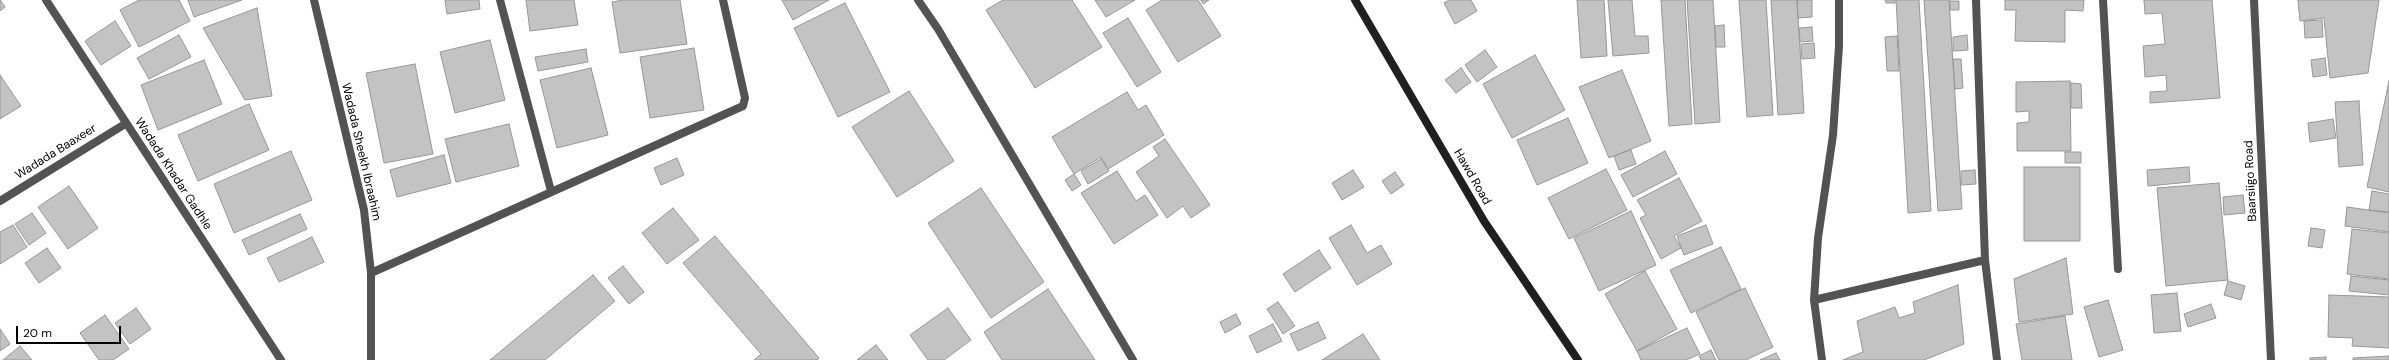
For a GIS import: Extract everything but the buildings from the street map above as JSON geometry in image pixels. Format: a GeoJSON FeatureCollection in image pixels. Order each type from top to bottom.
{"type":"FeatureCollection","features":[{"type":"Feature","properties":{"kind":"main road","name":"Hawd Road"},"geometry":{"type":"LineString","coordinates":[[1355,0],[1484,221],[1578,360]]}},
{"type":"Feature","properties":{"kind":"street","name":"Wadada Khadar Gadhle"},"geometry":{"type":"LineString","coordinates":[[46,0],[125,124],[281,360]]}},
{"type":"Feature","properties":{"kind":"street","name":"Wadada Sheekh Ibraahim"},"geometry":{"type":"LineString","coordinates":[[314,0],[364,210],[371,273],[371,360]]}},
{"type":"Feature","properties":{"kind":"street"},"geometry":{"type":"LineString","coordinates":[[500,0],[551,191]]}},
{"type":"Feature","properties":{"kind":"street"},"geometry":{"type":"LineString","coordinates":[[371,273],[742,106],[745,98],[723,0]]}},
{"type":"Feature","properties":{"kind":"street"},"geometry":{"type":"LineString","coordinates":[[918,0],[938,29],[1133,360]]}},
{"type":"Feature","properties":{"kind":"street"},"geometry":{"type":"LineString","coordinates":[[1822,360],[1814,300],[1818,238],[1833,135],[1839,46],[1839,0]]}},
{"type":"Feature","properties":{"kind":"street"},"geometry":{"type":"LineString","coordinates":[[1976,0],[1985,260],[1997,360]]}},
{"type":"Feature","properties":{"kind":"street"},"geometry":{"type":"LineString","coordinates":[[2103,0],[2118,269]]}},
{"type":"Feature","properties":{"kind":"street","name":"Baarsiigo Road"},"geometry":{"type":"LineString","coordinates":[[2254,0],[2271,360]]}},
{"type":"Feature","properties":{"kind":"street","name":"Wadada Baaxeer"},"geometry":{"type":"LineString","coordinates":[[0,201],[125,124]]}},
{"type":"Feature","properties":{"kind":"street"},"geometry":{"type":"LineString","coordinates":[[1814,300],[1985,260]]}}]}
